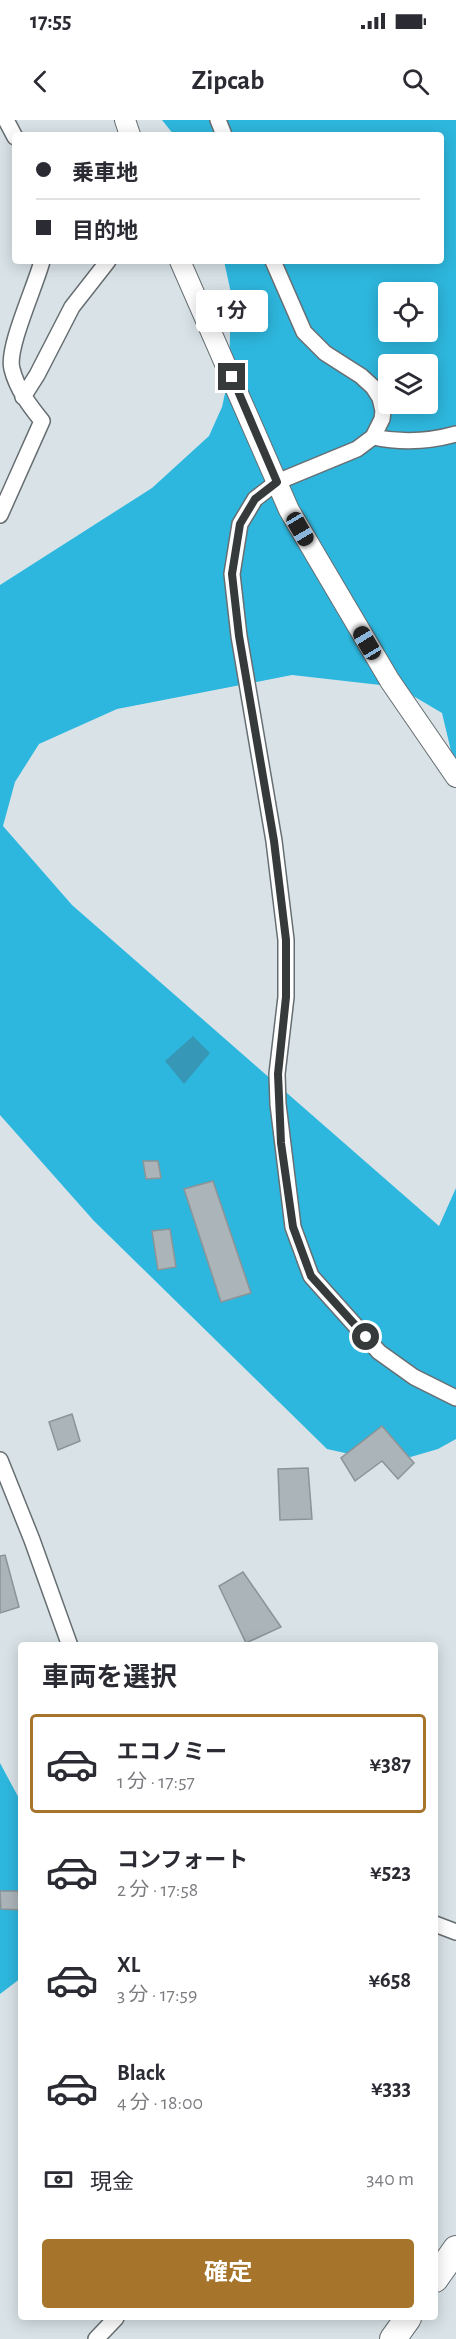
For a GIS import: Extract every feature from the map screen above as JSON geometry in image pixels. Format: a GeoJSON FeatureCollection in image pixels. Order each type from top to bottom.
{"type":"FeatureCollection","features":[{"type":"Feature","properties":{"kind":"highway"},"geometry":{"type":"LineString","coordinates":[[438,2275],[456,2249]]}},
{"type":"Feature","properties":{"kind":"highway"},"geometry":{"type":"LineString","coordinates":[[393,2339],[407,2320]]}},
{"type":"Feature","properties":{"kind":"street"},"geometry":{"type":"LineString","coordinates":[[0,515],[42,422],[22,397],[11,367],[15,341],[41,264]]}},
{"type":"Feature","properties":{"kind":"street"},"geometry":{"type":"LineString","coordinates":[[22,397],[37,375],[72,308],[106,264]]}},
{"type":"Feature","properties":{"kind":"street"},"geometry":{"type":"LineString","coordinates":[[181,264],[289,510],[390,681],[456,777]]}},
{"type":"Feature","properties":{"kind":"street"},"geometry":{"type":"LineString","coordinates":[[274,264],[304,332],[325,353],[361,376],[373,387],[380,398],[383,411],[382,419],[373,437],[343,456],[277,482],[255,499],[240,524],[232,574],[239,636],[274,841],[286,940],[286,997],[278,1074],[278,1104],[293,1227],[311,1276],[379,1352],[414,1377],[456,1398]]}},
{"type":"Feature","properties":{"kind":"street"},"geometry":{"type":"LineString","coordinates":[[373,437],[413,442],[434,440],[456,434]]}},
{"type":"Feature","properties":{"kind":"street"},"geometry":{"type":"LineString","coordinates":[[0,1460],[69,1642]]}},
{"type":"Feature","properties":{"kind":"street"},"geometry":{"type":"LineString","coordinates":[[438,1925],[456,1932]]}},
{"type":"Feature","properties":{"kind":"street"},"geometry":{"type":"LineString","coordinates":[[96,2339],[114,2320]]}},
{"type":"Feature","properties":{"kind":"shaded area"},"geometry":{"type":"Polygon","coordinates":[[[162,120],[456,120],[456,772],[442,713],[398,687],[292,675],[117,709],[39,744],[15,782],[3,826],[72,905],[439,1226],[456,1188],[456,1439],[438,1449],[390,1463],[327,1449],[94,1221],[0,1115],[0,585],[152,488],[209,436],[222,407],[229,375],[231,293],[225,264],[444,264],[444,132],[172,132],[162,120]]]}},
{"type":"Feature","properties":{"kind":"shaded area"},"geometry":{"type":"Polygon","coordinates":[[[193,1036],[210,1053],[184,1084],[165,1061],[193,1036]]]}},
{"type":"Feature","properties":{"kind":"shaded area"},"geometry":{"type":"Polygon","coordinates":[[[0,1763],[18,1796],[18,1980],[0,1994],[0,1763]]]}},
{"type":"Feature","properties":{"kind":"building"},"geometry":{"type":"Polygon","coordinates":[[[143,1161],[158,1161],[161,1178],[146,1179],[143,1161]]]}},
{"type":"Feature","properties":{"kind":"building"},"geometry":{"type":"Polygon","coordinates":[[[213,1181],[251,1293],[221,1302],[184,1189],[213,1181]]]}},
{"type":"Feature","properties":{"kind":"building"},"geometry":{"type":"Polygon","coordinates":[[[170,1229],[176,1267],[158,1270],[152,1231],[170,1229]]]}},
{"type":"Feature","properties":{"kind":"building"},"geometry":{"type":"Polygon","coordinates":[[[72,1414],[80,1441],[58,1450],[49,1422],[72,1414]]]}},
{"type":"Feature","properties":{"kind":"building"},"geometry":{"type":"Polygon","coordinates":[[[382,1426],[414,1463],[398,1479],[382,1461],[355,1481],[341,1458],[382,1426]]]}},
{"type":"Feature","properties":{"kind":"building"},"geometry":{"type":"Polygon","coordinates":[[[308,1468],[312,1519],[280,1520],[278,1469],[308,1468]]]}},
{"type":"Feature","properties":{"kind":"building"},"geometry":{"type":"Polygon","coordinates":[[[5,1555],[19,1607],[0,1613],[0,1556],[5,1555]]]}},
{"type":"Feature","properties":{"kind":"building"},"geometry":{"type":"Polygon","coordinates":[[[243,1572],[281,1627],[246,1642],[219,1586],[243,1572]]]}},
{"type":"Feature","properties":{"kind":"building"},"geometry":{"type":"Polygon","coordinates":[[[0,1891],[18,1891],[18,1910],[1,1909],[0,1891]]]}},
{"type":"Feature","properties":{"kind":"route"},"geometry":{"type":"LineString","coordinates":[[232,377],[277,482],[255,499],[240,524],[232,574],[239,636],[274,841],[286,940],[286,997],[278,1074],[281,1143],[293,1227],[311,1276],[366,1337]]}}]}
